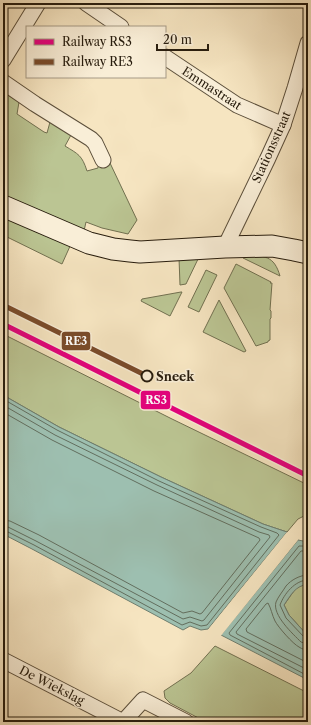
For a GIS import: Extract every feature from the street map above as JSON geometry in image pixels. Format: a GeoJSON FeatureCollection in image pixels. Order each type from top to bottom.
{"type":"FeatureCollection","features":[{"type":"Feature","properties":{"kind":"main road"},"geometry":{"type":"LineString","coordinates":[[3,206],[89,243],[114,249],[140,252],[272,246],[308,253]]}},
{"type":"Feature","properties":{"kind":"street"},"geometry":{"type":"LineString","coordinates":[[3,60],[38,3]]}},
{"type":"Feature","properties":{"kind":"street"},"geometry":{"type":"LineString","coordinates":[[86,3],[120,26]]}},
{"type":"Feature","properties":{"kind":"street","name":"Stationsstraat"},"geometry":{"type":"LineString","coordinates":[[225,247],[283,125],[308,44]]}},
{"type":"Feature","properties":{"kind":"street","name":"Emmastraat"},"geometry":{"type":"LineString","coordinates":[[166,58],[237,105],[283,125]]}},
{"type":"Feature","properties":{"kind":"street"},"geometry":{"type":"LineString","coordinates":[[3,82],[91,139],[95,143],[104,160]]}},
{"type":"Feature","properties":{"kind":"street","name":"De Wiekslag"},"geometry":{"type":"LineString","coordinates":[[3,660],[123,722]]}},
{"type":"Feature","properties":{"kind":"street"},"geometry":{"type":"LineString","coordinates":[[123,722],[143,700],[186,722]]}},
{"type":"Feature","properties":{"kind":"green space"},"geometry":{"type":"Polygon","coordinates":[[[3,92],[19,102],[17,114],[44,132],[47,133],[50,122],[71,135],[65,146],[79,156],[87,171],[110,163],[137,220],[128,234],[102,228],[86,222],[84,231],[3,198],[3,92]]]}},
{"type":"Feature","properties":{"kind":"green space"},"geometry":{"type":"Polygon","coordinates":[[[3,215],[71,244],[62,264],[3,235],[3,215]]]}},
{"type":"Feature","properties":{"kind":"green space"},"geometry":{"type":"Polygon","coordinates":[[[245,255],[258,256],[271,260],[278,269],[280,276],[243,258],[245,255]]]}},
{"type":"Feature","properties":{"kind":"green space"},"geometry":{"type":"Polygon","coordinates":[[[199,257],[186,284],[180,285],[179,258],[199,257]]]}},
{"type":"Feature","properties":{"kind":"green space"},"geometry":{"type":"Polygon","coordinates":[[[236,264],[272,283],[270,340],[256,346],[224,288],[236,264]]]}},
{"type":"Feature","properties":{"kind":"green space"},"geometry":{"type":"Polygon","coordinates":[[[206,270],[217,275],[199,312],[188,307],[206,270]]]}},
{"type":"Feature","properties":{"kind":"green space"},"geometry":{"type":"Polygon","coordinates":[[[182,292],[170,316],[141,301],[142,299],[182,292]]]}},
{"type":"Feature","properties":{"kind":"green space"},"geometry":{"type":"Polygon","coordinates":[[[219,300],[246,351],[244,352],[203,332],[219,300]]]}},
{"type":"Feature","properties":{"kind":"green space"},"geometry":{"type":"Polygon","coordinates":[[[3,334],[308,485],[308,514],[298,519],[287,532],[263,524],[161,477],[59,427],[3,395],[3,334]]]}},
{"type":"Feature","properties":{"kind":"green space"},"geometry":{"type":"Polygon","coordinates":[[[308,584],[308,636],[289,615],[284,605],[296,588],[308,584]]]}},
{"type":"Feature","properties":{"kind":"green space"},"geometry":{"type":"Polygon","coordinates":[[[215,646],[308,693],[308,722],[206,722],[170,703],[165,698],[164,691],[191,673],[215,646]]]}},
{"type":"Feature","properties":{"kind":"water"},"geometry":{"type":"Polygon","coordinates":[[[3,395],[59,427],[161,477],[263,524],[287,532],[208,629],[201,630],[190,626],[183,630],[3,534],[3,395]]]}},
{"type":"Feature","properties":{"kind":"water"},"geometry":{"type":"Polygon","coordinates":[[[298,540],[308,542],[308,584],[300,587],[291,594],[284,605],[289,615],[308,636],[308,680],[221,635],[298,540]]]}},
{"type":"Feature","properties":{"kind":"pier"},"geometry":{"type":"Polygon","coordinates":[[[287,532],[288,533],[210,630],[207,631],[287,532]]]}},
{"type":"Feature","properties":{"kind":"pier"},"geometry":{"type":"Polygon","coordinates":[[[296,539],[298,540],[220,637],[220,634],[296,539]]]}},
{"type":"Feature","properties":{"kind":"rail line","name":"RE3"},"geometry":{"type":"LineString","coordinates":[[3,305],[149,377]]}},
{"type":"Feature","properties":{"kind":"rail line","name":"RS3"},"geometry":{"type":"LineString","coordinates":[[3,324],[308,476]]}},
{"type":"Feature","properties":{"kind":"place","name":"Sneek"},"geometry":{"type":"Point","coordinates":[147,376]}}]}
